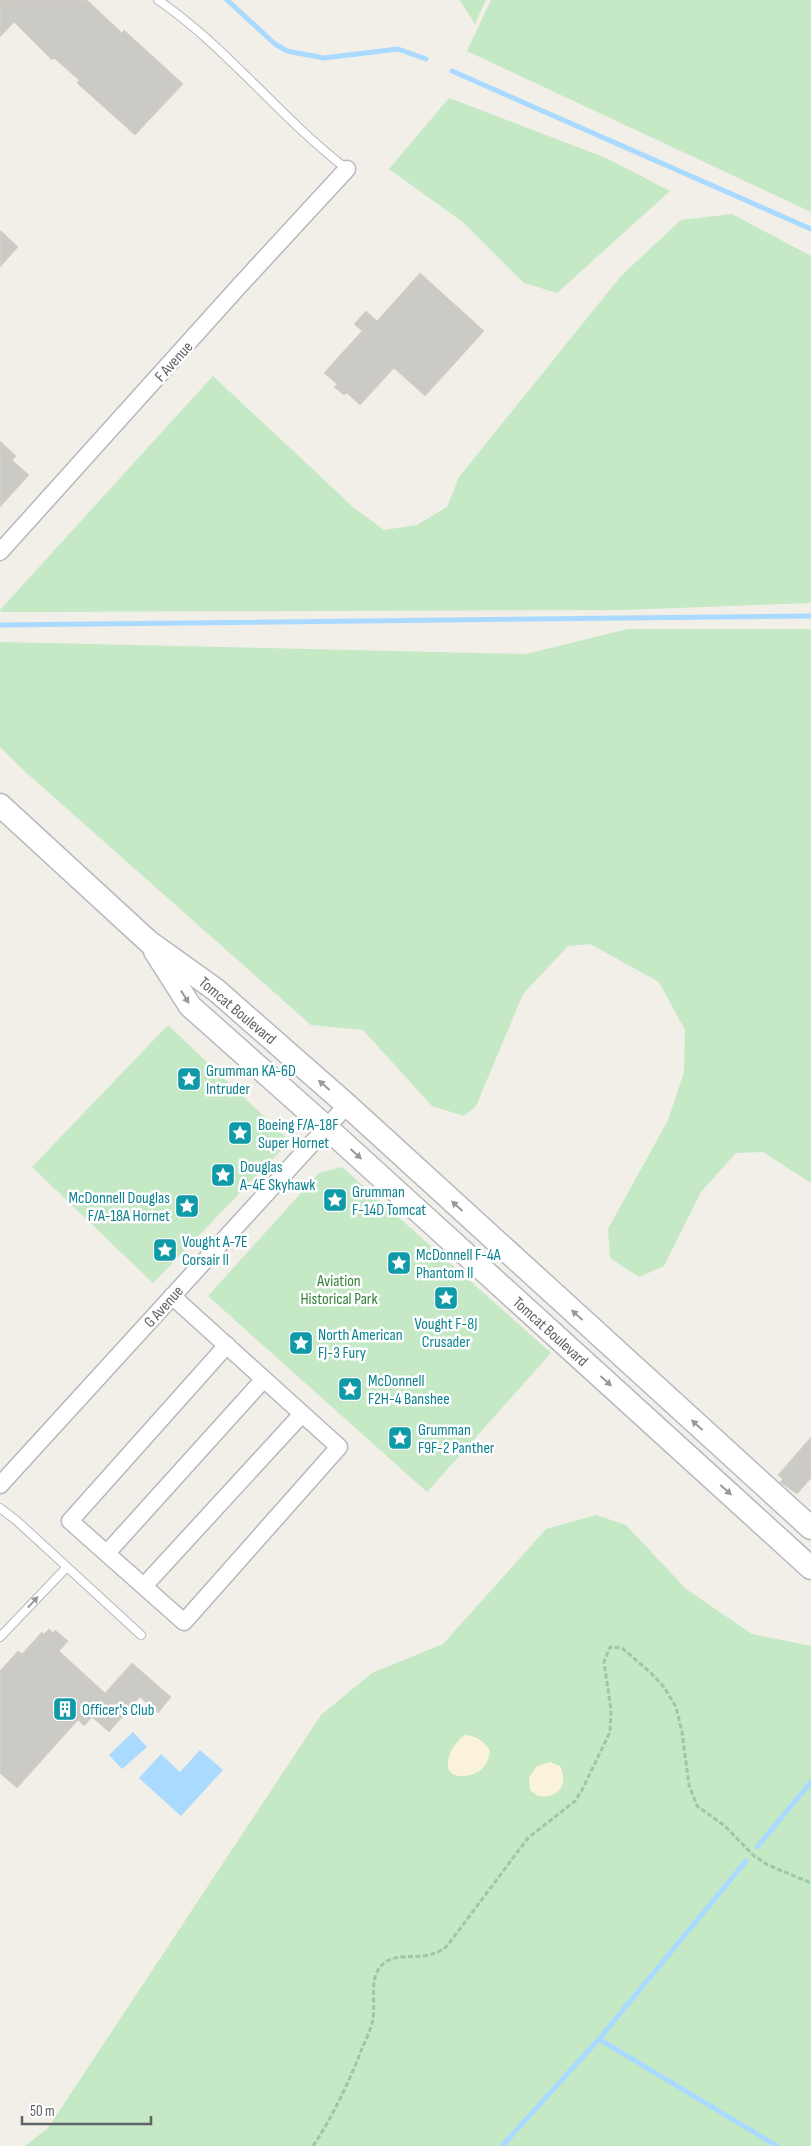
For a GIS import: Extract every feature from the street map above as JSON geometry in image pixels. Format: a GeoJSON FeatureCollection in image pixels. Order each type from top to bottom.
{"type":"FeatureCollection","features":[{"type":"Feature","properties":{"kind":"main road","name":"Tomcat Boulevard"},"geometry":{"type":"LineString","coordinates":[[0,805],[149,942],[216,990],[347,1104],[811,1528]]}},
{"type":"Feature","properties":{"kind":"main road","name":"Tomcat Boulevard"},"geometry":{"type":"LineString","coordinates":[[149,942],[190,1006],[326,1127],[811,1568]]}},
{"type":"Feature","properties":{"kind":"street","name":"F Avenue"},"geometry":{"type":"LineString","coordinates":[[0,552],[347,170]]}},
{"type":"Feature","properties":{"kind":"street","name":"G Avenue"},"geometry":{"type":"LineString","coordinates":[[0,1485],[347,1104]]}},
{"type":"Feature","properties":{"kind":"street"},"geometry":{"type":"LineString","coordinates":[[172,1296],[227,1345],[339,1447],[184,1622],[70,1521],[227,1345]]}},
{"type":"Feature","properties":{"kind":"street"},"geometry":{"type":"LineString","coordinates":[[107,1553],[264,1379]]}},
{"type":"Feature","properties":{"kind":"street"},"geometry":{"type":"LineString","coordinates":[[144,1586],[302,1414]]}},
{"type":"Feature","properties":{"kind":"lane"},"geometry":{"type":"LineString","coordinates":[[158,0],[220,51],[318,147],[347,170]]}},
{"type":"Feature","properties":{"kind":"lane"},"geometry":{"type":"LineString","coordinates":[[0,1508],[142,1634]]}},
{"type":"Feature","properties":{"kind":"lane"},"geometry":{"type":"LineString","coordinates":[[0,1637],[67,1567]]}},
{"type":"Feature","properties":{"kind":"path"},"geometry":{"type":"LineString","coordinates":[[313,2146],[345,2092],[367,2036],[373,2019],[376,1974],[384,1964],[400,1957],[424,1957],[439,1952],[447,1946],[528,1838],[575,1801],[582,1790],[610,1732],[611,1710],[604,1662],[610,1647],[622,1648],[651,1673],[664,1687],[676,1707],[682,1732],[689,1785],[697,1806],[725,1826],[753,1855],[768,1865],[811,1882]]}},
{"type":"Feature","properties":{"kind":"green space"},"geometry":{"type":"Polygon","coordinates":[[[459,0],[486,0],[475,24],[461,2],[459,0]]]}},
{"type":"Feature","properties":{"kind":"green space"},"geometry":{"type":"Polygon","coordinates":[[[491,0],[811,0],[811,212],[467,51],[491,0]]]}},
{"type":"Feature","properties":{"kind":"green space"},"geometry":{"type":"Polygon","coordinates":[[[449,98],[606,158],[670,191],[557,293],[524,283],[464,223],[389,169],[449,98]]]}},
{"type":"Feature","properties":{"kind":"green space"},"geometry":{"type":"Polygon","coordinates":[[[732,214],[811,256],[811,603],[623,610],[0,612],[213,376],[353,507],[384,530],[417,525],[447,507],[459,477],[621,276],[681,220],[732,214]]]}},
{"type":"Feature","properties":{"kind":"green space"},"geometry":{"type":"Polygon","coordinates":[[[628,629],[811,629],[811,1183],[763,1152],[736,1153],[701,1192],[664,1266],[639,1277],[610,1258],[608,1229],[668,1120],[684,1072],[685,1030],[659,982],[590,944],[568,946],[523,994],[476,1106],[464,1116],[432,1106],[363,1030],[311,1025],[21,768],[0,747],[0,642],[526,654],[628,629]]]}},
{"type":"Feature","properties":{"kind":"green space"},"geometry":{"type":"Polygon","coordinates":[[[168,1025],[290,1141],[153,1283],[32,1167],[168,1025]]]}},
{"type":"Feature","properties":{"kind":"green space","name":"Aviation Historical Park"},"geometry":{"type":"Polygon","coordinates":[[[342,1167],[551,1353],[427,1492],[208,1296],[319,1173],[342,1167]]]}},
{"type":"Feature","properties":{"kind":"green space"},"geometry":{"type":"Polygon","coordinates":[[[596,1515],[626,1525],[686,1589],[752,1634],[811,1646],[811,2146],[25,2146],[48,2128],[321,1715],[372,1673],[443,1644],[546,1529],[596,1515]]]}},
{"type":"Feature","properties":{"kind":"sand"},"geometry":{"type":"Polygon","coordinates":[[[465,1735],[473,1736],[483,1742],[490,1751],[488,1761],[482,1769],[470,1775],[460,1776],[449,1770],[448,1761],[455,1745],[465,1735]]]}},
{"type":"Feature","properties":{"kind":"sand"},"geometry":{"type":"Polygon","coordinates":[[[550,1762],[560,1766],[563,1779],[562,1785],[556,1793],[538,1796],[530,1790],[529,1778],[537,1766],[550,1762]]]}},
{"type":"Feature","properties":{"kind":"water"},"geometry":{"type":"Polygon","coordinates":[[[133,1732],[147,1747],[122,1769],[109,1755],[133,1732]]]}},
{"type":"Feature","properties":{"kind":"water"},"geometry":{"type":"Polygon","coordinates":[[[200,1750],[223,1770],[181,1816],[139,1778],[161,1754],[180,1772],[200,1750]]]}},
{"type":"Feature","properties":{"kind":"building"},"geometry":{"type":"Polygon","coordinates":[[[0,0],[87,0],[122,33],[124,30],[183,84],[135,135],[77,83],[79,80],[54,58],[52,60],[14,22],[0,37],[0,0]]]}},
{"type":"Feature","properties":{"kind":"building"},"geometry":{"type":"Polygon","coordinates":[[[0,230],[18,247],[0,267],[0,230]]]}},
{"type":"Feature","properties":{"kind":"building"},"geometry":{"type":"Polygon","coordinates":[[[420,273],[484,331],[425,396],[394,368],[360,405],[347,393],[344,395],[334,387],[337,384],[324,373],[362,331],[354,324],[366,311],[377,321],[420,273]]]}},
{"type":"Feature","properties":{"kind":"building"},"geometry":{"type":"Polygon","coordinates":[[[0,441],[16,456],[12,460],[29,475],[0,507],[0,441]]]}},
{"type":"Feature","properties":{"kind":"building"},"geometry":{"type":"Polygon","coordinates":[[[811,1437],[811,1478],[797,1494],[780,1482],[783,1479],[778,1475],[811,1437]]]}},
{"type":"Feature","properties":{"kind":"building","name":"Officer's Club"},"geometry":{"type":"Polygon","coordinates":[[[49,1629],[53,1633],[55,1630],[68,1641],[59,1651],[105,1693],[132,1663],[171,1697],[158,1713],[140,1697],[109,1732],[92,1717],[84,1726],[78,1720],[17,1788],[0,1773],[0,1671],[18,1651],[22,1654],[42,1632],[44,1634],[49,1629]]]}},
{"type":"Feature","properties":{"kind":"waterway"},"geometry":{"type":"LineString","coordinates":[[227,0],[275,44],[287,51],[324,58],[398,49],[426,59]]}},
{"type":"Feature","properties":{"kind":"waterway"},"geometry":{"type":"LineString","coordinates":[[452,71],[811,229]]}},
{"type":"Feature","properties":{"kind":"waterway"},"geometry":{"type":"LineString","coordinates":[[0,625],[811,616]]}},
{"type":"Feature","properties":{"kind":"waterway"},"geometry":{"type":"LineString","coordinates":[[757,1847],[811,1782]]}},
{"type":"Feature","properties":{"kind":"waterway"},"geometry":{"type":"LineString","coordinates":[[502,2146],[599,2039],[746,1861]]}},
{"type":"Feature","properties":{"kind":"waterway"},"geometry":{"type":"LineString","coordinates":[[599,2039],[777,2146]]}},
{"type":"Feature","properties":{"kind":"place","name":"Grumman KA-6D Intruder"},"geometry":{"type":"Point","coordinates":[189,1079]}},
{"type":"Feature","properties":{"kind":"place","name":"Boeing F/A-18F Super Hornet"},"geometry":{"type":"Point","coordinates":[240,1133]}},
{"type":"Feature","properties":{"kind":"place","name":"Douglas A-4E Skyhawk"},"geometry":{"type":"Point","coordinates":[223,1175]}},
{"type":"Feature","properties":{"kind":"place","name":"Grumman F-14D Tomcat"},"geometry":{"type":"Point","coordinates":[335,1200]}},
{"type":"Feature","properties":{"kind":"place","name":"McDonnell Douglas F/A-18A Hornet"},"geometry":{"type":"Point","coordinates":[187,1206]}},
{"type":"Feature","properties":{"kind":"place","name":"Vought A-7E Corsair II"},"geometry":{"type":"Point","coordinates":[165,1250]}},
{"type":"Feature","properties":{"kind":"place","name":"McDonnell F-4A Phantom II"},"geometry":{"type":"Point","coordinates":[399,1263]}},
{"type":"Feature","properties":{"kind":"place","name":"Vought F-8J Crusader"},"geometry":{"type":"Point","coordinates":[446,1298]}},
{"type":"Feature","properties":{"kind":"place","name":"North American FJ-3 Fury"},"geometry":{"type":"Point","coordinates":[301,1343]}},
{"type":"Feature","properties":{"kind":"place","name":"McDonnell F2H-4 Banshee"},"geometry":{"type":"Point","coordinates":[350,1389]}},
{"type":"Feature","properties":{"kind":"place","name":"Grumman F9F-2 Panther"},"geometry":{"type":"Point","coordinates":[400,1438]}},
{"type":"Feature","properties":{"kind":"place","name":"Officer's Club"},"geometry":{"type":"Point","coordinates":[65,1709]}}]}
